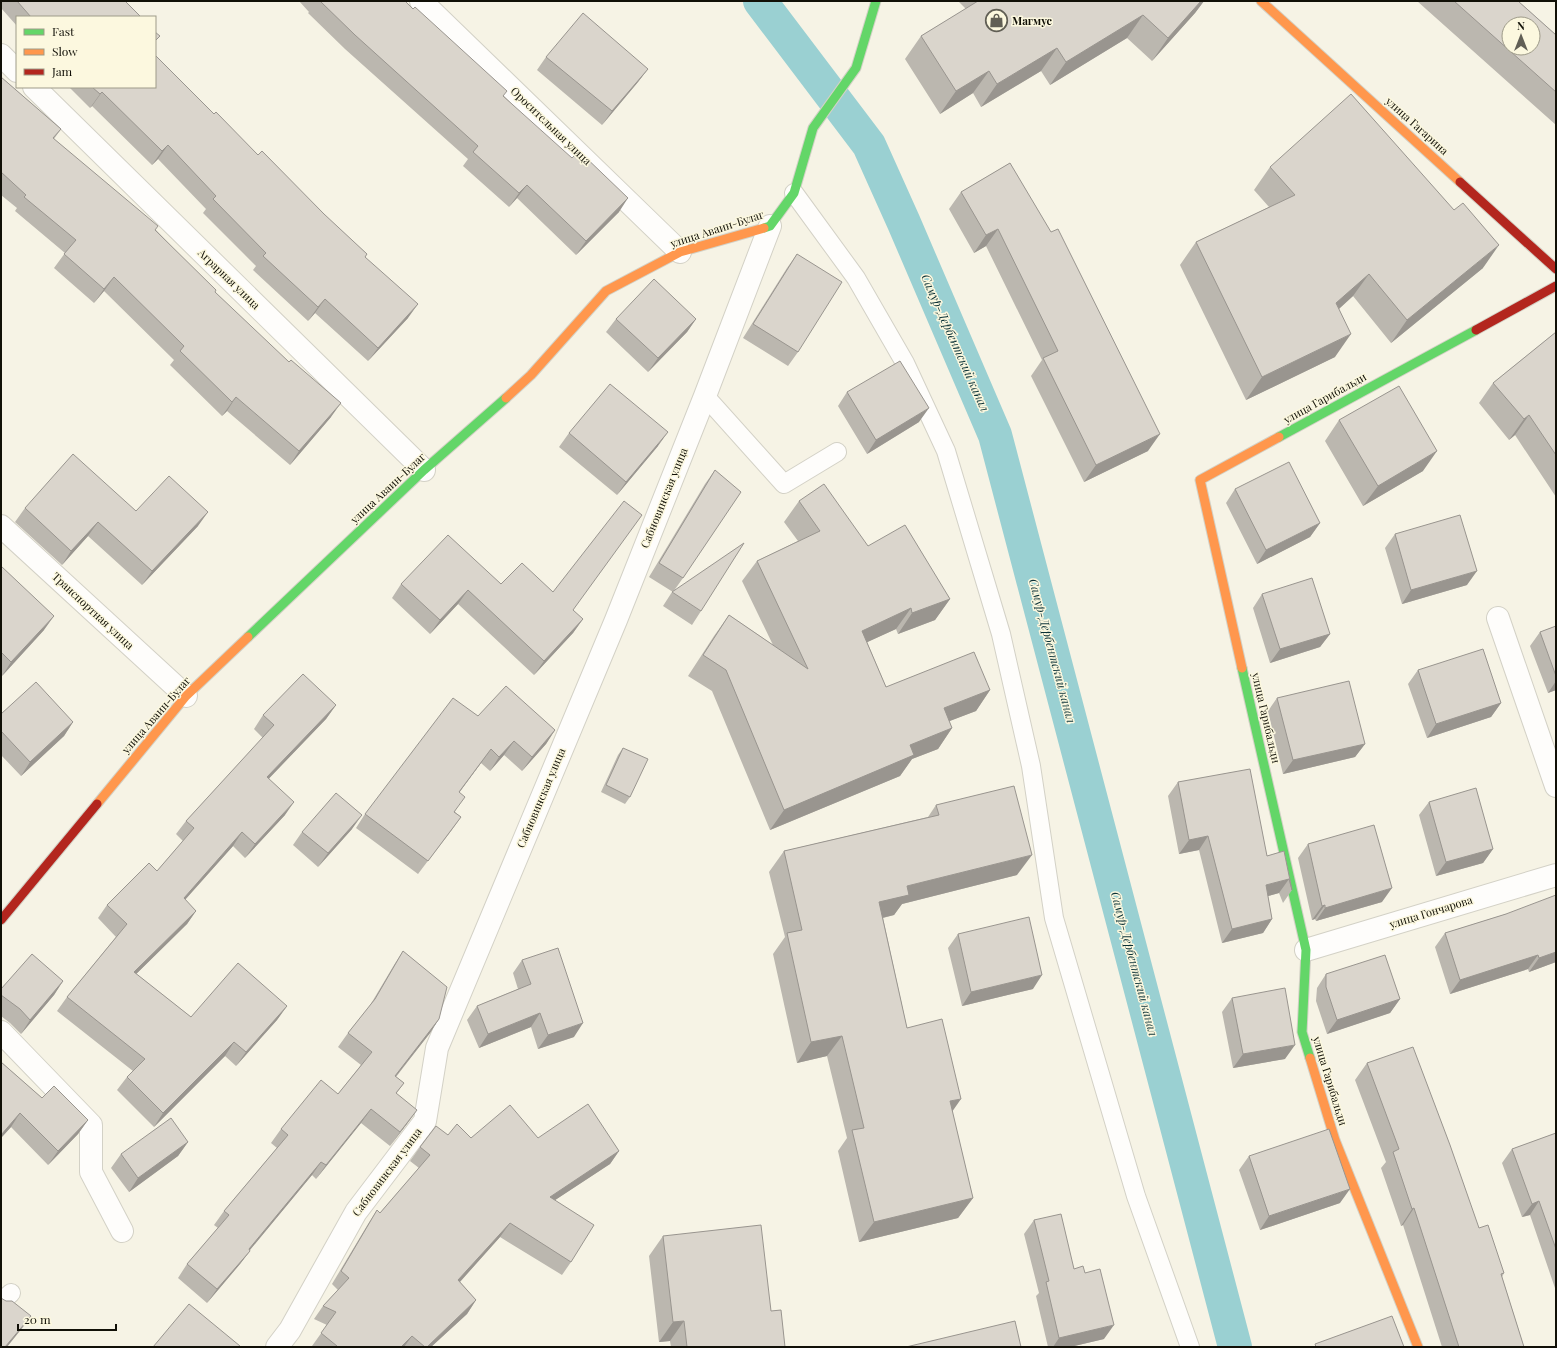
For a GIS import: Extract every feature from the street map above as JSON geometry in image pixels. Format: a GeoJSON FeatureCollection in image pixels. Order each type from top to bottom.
{"type":"FeatureCollection","features":[{"type":"Feature","properties":{"kind":"street","name":"Оросительная улица"},"geometry":{"type":"LineString","coordinates":[[421,1],[680,252]]}},
{"type":"Feature","properties":{"kind":"street","name":"улица Аваин-Булаг"},"geometry":{"type":"LineString","coordinates":[[1,920],[186,696],[424,470],[531,375],[606,291],[680,252],[770,226],[794,193],[813,128],[856,68],[876,1]]}},
{"type":"Feature","properties":{"kind":"street","name":"улица Гагарина"},"geometry":{"type":"LineString","coordinates":[[1262,1],[1556,269]]}},
{"type":"Feature","properties":{"kind":"street"},"geometry":{"type":"LineString","coordinates":[[1,55],[16,70]]}},
{"type":"Feature","properties":{"kind":"street","name":"Аграрная улица"},"geometry":{"type":"LineString","coordinates":[[35,88],[424,470]]}},
{"type":"Feature","properties":{"kind":"street","name":"Сабновинская улица"},"geometry":{"type":"LineString","coordinates":[[277,1347],[290,1330],[356,1212],[425,1121],[437,1048],[616,620],[705,396],[770,226]]}},
{"type":"Feature","properties":{"kind":"street","name":"улица Гарибальди"},"geometry":{"type":"LineString","coordinates":[[1418,1347],[1335,1140],[1302,1032],[1306,950],[1200,480],[1556,286]]}},
{"type":"Feature","properties":{"kind":"street","name":"Транспортная улица"},"geometry":{"type":"LineString","coordinates":[[1,526],[186,696]]}},
{"type":"Feature","properties":{"kind":"street"},"geometry":{"type":"LineString","coordinates":[[1498,618],[1556,786]]}},
{"type":"Feature","properties":{"kind":"street","name":"улица Гончарова"},"geometry":{"type":"LineString","coordinates":[[1306,950],[1556,874]]}},
{"type":"Feature","properties":{"kind":"street"},"geometry":{"type":"LineString","coordinates":[[1,1032],[91,1125],[91,1172],[122,1230]]}},
{"type":"Feature","properties":{"kind":"lane"},"geometry":{"type":"LineString","coordinates":[[794,193],[856,278],[905,363],[946,451],[1001,634],[1030,766],[1054,918],[1136,1196],[1190,1347]]}},
{"type":"Feature","properties":{"kind":"lane"},"geometry":{"type":"LineString","coordinates":[[705,396],[784,484],[837,452]]}},
{"type":"Feature","properties":{"kind":"building"},"geometry":{"type":"Polygon","coordinates":[[[17,1],[125,1],[140,16],[30,16],[17,1]]]}},
{"type":"Feature","properties":{"kind":"building"},"geometry":{"type":"Polygon","coordinates":[[[320,1],[405,1],[413,9],[415,7],[507,91],[503,96],[572,158],[579,151],[628,198],[586,241],[527,185],[519,193],[473,152],[478,146],[355,35],[320,1]]]}},
{"type":"Feature","properties":{"kind":"building"},"geometry":{"type":"Polygon","coordinates":[[[978,1],[1201,1],[1168,38],[1143,15],[1066,62],[1057,48],[997,84],[989,71],[956,91],[921,36],[978,1]]]}},
{"type":"Feature","properties":{"kind":"building"},"geometry":{"type":"Polygon","coordinates":[[[1454,1],[1518,1],[1535,16],[1501,16],[1501,43],[1454,1]]]}},
{"type":"Feature","properties":{"kind":"building"},"geometry":{"type":"Polygon","coordinates":[[[583,13],[648,69],[612,111],[546,57],[583,13]]]}},
{"type":"Feature","properties":{"kind":"building"},"geometry":{"type":"Polygon","coordinates":[[[1541,22],[1556,35],[1556,92],[1516,56],[1541,56],[1541,22]]]}},
{"type":"Feature","properties":{"kind":"building"},"geometry":{"type":"Polygon","coordinates":[[[156,33],[160,36],[156,40],[156,33]]]}},
{"type":"Feature","properties":{"kind":"building"},"geometry":{"type":"Polygon","coordinates":[[[156,56],[214,114],[216,112],[258,155],[262,151],[324,214],[367,254],[365,257],[418,304],[378,348],[325,299],[318,307],[263,256],[266,253],[213,199],[216,196],[168,145],[162,151],[102,92],[100,94],[93,88],[156,88],[156,56]]]}},
{"type":"Feature","properties":{"kind":"building"},"geometry":{"type":"Polygon","coordinates":[[[1,77],[61,129],[53,138],[158,226],[155,230],[216,290],[215,292],[289,362],[291,360],[341,403],[299,451],[236,397],[232,402],[180,351],[184,346],[114,277],[104,289],[64,254],[76,240],[24,197],[26,195],[1,172],[1,77]]]}},
{"type":"Feature","properties":{"kind":"building"},"geometry":{"type":"Polygon","coordinates":[[[1351,94],[1454,210],[1463,203],[1499,245],[1407,320],[1369,274],[1336,303],[1351,334],[1262,377],[1196,242],[1295,195],[1270,167],[1351,94]]]}},
{"type":"Feature","properties":{"kind":"building"},"geometry":{"type":"Polygon","coordinates":[[[1010,163],[1051,232],[1058,229],[1160,434],[1096,465],[1043,358],[1058,351],[998,229],[986,235],[961,192],[1010,163]]]}},
{"type":"Feature","properties":{"kind":"building"},"geometry":{"type":"Polygon","coordinates":[[[797,254],[842,282],[798,352],[753,324],[797,254]]]}},
{"type":"Feature","properties":{"kind":"building"},"geometry":{"type":"Polygon","coordinates":[[[654,279],[696,319],[658,358],[616,319],[654,279]]]}},
{"type":"Feature","properties":{"kind":"building"},"geometry":{"type":"Polygon","coordinates":[[[1556,332],[1556,455],[1529,415],[1524,419],[1493,383],[1556,332]]]}},
{"type":"Feature","properties":{"kind":"building"},"geometry":{"type":"Polygon","coordinates":[[[900,361],[929,408],[876,440],[847,392],[900,361]]]}},
{"type":"Feature","properties":{"kind":"building"},"geometry":{"type":"Polygon","coordinates":[[[610,384],[668,432],[626,482],[569,433],[610,384]]]}},
{"type":"Feature","properties":{"kind":"building"},"geometry":{"type":"Polygon","coordinates":[[[1399,386],[1437,451],[1378,486],[1339,420],[1399,386]]]}},
{"type":"Feature","properties":{"kind":"building"},"geometry":{"type":"Polygon","coordinates":[[[73,454],[136,511],[169,476],[208,512],[152,571],[98,522],[71,551],[25,508],[73,454]]]}},
{"type":"Feature","properties":{"kind":"building"},"geometry":{"type":"Polygon","coordinates":[[[1289,462],[1320,523],[1266,550],[1235,489],[1289,462]]]}},
{"type":"Feature","properties":{"kind":"building"},"geometry":{"type":"Polygon","coordinates":[[[715,470],[741,492],[683,578],[659,563],[715,470]]]}},
{"type":"Feature","properties":{"kind":"building"},"geometry":{"type":"Polygon","coordinates":[[[824,484],[868,546],[905,525],[950,599],[912,613],[911,608],[862,631],[886,687],[974,652],[990,690],[944,708],[952,728],[910,745],[914,755],[784,810],[726,670],[703,655],[729,615],[808,669],[757,561],[820,531],[799,501],[824,484]]]}},
{"type":"Feature","properties":{"kind":"building"},"geometry":{"type":"Polygon","coordinates":[[[624,501],[642,515],[573,610],[583,619],[544,661],[468,590],[440,620],[401,584],[448,535],[501,584],[522,563],[553,592],[624,501]]]}},
{"type":"Feature","properties":{"kind":"building"},"geometry":{"type":"Polygon","coordinates":[[[1460,515],[1477,571],[1411,590],[1395,534],[1460,515]]]}},
{"type":"Feature","properties":{"kind":"building"},"geometry":{"type":"Polygon","coordinates":[[[744,543],[701,611],[672,592],[744,543]]]}},
{"type":"Feature","properties":{"kind":"building"},"geometry":{"type":"Polygon","coordinates":[[[1,566],[54,616],[11,662],[1,652],[1,566]]]}},
{"type":"Feature","properties":{"kind":"building"},"geometry":{"type":"Polygon","coordinates":[[[1312,578],[1330,634],[1280,649],[1262,594],[1312,578]]]}},
{"type":"Feature","properties":{"kind":"building"},"geometry":{"type":"Polygon","coordinates":[[[1556,626],[1556,676],[1540,632],[1556,626]]]}},
{"type":"Feature","properties":{"kind":"building"},"geometry":{"type":"Polygon","coordinates":[[[1483,649],[1501,703],[1436,724],[1418,670],[1483,649]]]}},
{"type":"Feature","properties":{"kind":"building"},"geometry":{"type":"Polygon","coordinates":[[[303,674],[336,705],[267,777],[294,802],[255,844],[242,832],[184,898],[196,911],[134,972],[191,1017],[238,963],[287,1006],[246,1052],[234,1042],[163,1113],[127,1077],[145,1059],[67,997],[127,924],[107,905],[149,863],[157,871],[194,828],[186,821],[274,725],[263,715],[303,674]]]}},
{"type":"Feature","properties":{"kind":"building"},"geometry":{"type":"Polygon","coordinates":[[[1349,681],[1365,744],[1293,760],[1277,698],[1349,681]]]}},
{"type":"Feature","properties":{"kind":"building"},"geometry":{"type":"Polygon","coordinates":[[[36,682],[73,722],[30,762],[1,731],[1,714],[36,682]]]}},
{"type":"Feature","properties":{"kind":"building"},"geometry":{"type":"Polygon","coordinates":[[[506,686],[555,730],[532,757],[514,741],[499,757],[491,749],[459,792],[465,797],[454,812],[461,817],[428,861],[365,814],[453,698],[478,716],[506,686]]]}},
{"type":"Feature","properties":{"kind":"building"},"geometry":{"type":"Polygon","coordinates":[[[623,748],[648,759],[630,797],[606,785],[623,748]]]}},
{"type":"Feature","properties":{"kind":"building"},"geometry":{"type":"Polygon","coordinates":[[[1250,769],[1267,856],[1284,851],[1292,890],[1289,879],[1266,885],[1272,919],[1232,929],[1208,836],[1189,840],[1178,782],[1250,769]]]}},
{"type":"Feature","properties":{"kind":"building"},"geometry":{"type":"Polygon","coordinates":[[[1014,786],[1032,855],[907,886],[909,895],[879,902],[907,1028],[942,1019],[961,1099],[950,1101],[973,1198],[874,1222],[852,1130],[864,1128],[842,1036],[811,1042],[787,933],[802,930],[784,851],[939,815],[936,805],[1014,786]]]}},
{"type":"Feature","properties":{"kind":"building"},"geometry":{"type":"Polygon","coordinates":[[[1476,788],[1493,849],[1446,862],[1429,802],[1476,788]]]}},
{"type":"Feature","properties":{"kind":"building"},"geometry":{"type":"Polygon","coordinates":[[[336,793],[362,815],[328,853],[302,832],[336,793]]]}},
{"type":"Feature","properties":{"kind":"building"},"geometry":{"type":"Polygon","coordinates":[[[1374,825],[1392,888],[1325,908],[1325,905],[1322,906],[1308,844],[1374,825]]]}},
{"type":"Feature","properties":{"kind":"building"},"geometry":{"type":"Polygon","coordinates":[[[1556,895],[1556,952],[1539,958],[1538,955],[1460,980],[1445,933],[1506,914],[1556,895]]]}},
{"type":"Feature","properties":{"kind":"building"},"geometry":{"type":"Polygon","coordinates":[[[1029,917],[1042,975],[971,992],[958,934],[1029,917]]]}},
{"type":"Feature","properties":{"kind":"building"},"geometry":{"type":"Polygon","coordinates":[[[558,948],[583,1023],[548,1035],[540,1013],[488,1034],[477,1006],[531,984],[522,960],[558,948]]]}},
{"type":"Feature","properties":{"kind":"building"},"geometry":{"type":"Polygon","coordinates":[[[403,951],[447,987],[439,1019],[395,1076],[404,1083],[396,1093],[417,1110],[400,1132],[371,1109],[326,1165],[321,1162],[249,1249],[250,1251],[217,1289],[187,1264],[229,1215],[224,1211],[288,1135],[281,1129],[321,1080],[338,1094],[372,1052],[348,1033],[375,999],[403,951]]]}},
{"type":"Feature","properties":{"kind":"building"},"geometry":{"type":"Polygon","coordinates":[[[32,954],[63,981],[30,1020],[20,1009],[1,995],[1,989],[32,954]]]}},
{"type":"Feature","properties":{"kind":"building"},"geometry":{"type":"Polygon","coordinates":[[[1385,955],[1400,999],[1337,1020],[1326,987],[1326,974],[1385,955]]]}},
{"type":"Feature","properties":{"kind":"building"},"geometry":{"type":"Polygon","coordinates":[[[1285,988],[1295,1045],[1243,1054],[1232,998],[1285,988]]]}},
{"type":"Feature","properties":{"kind":"building"},"geometry":{"type":"Polygon","coordinates":[[[1413,1047],[1479,1228],[1488,1225],[1504,1273],[1501,1274],[1524,1347],[1459,1347],[1414,1208],[1412,1209],[1393,1152],[1399,1149],[1367,1063],[1413,1047]]]}},
{"type":"Feature","properties":{"kind":"building"},"geometry":{"type":"Polygon","coordinates":[[[1,1062],[42,1098],[54,1086],[88,1120],[58,1151],[20,1113],[1,1135],[1,1062]]]}},
{"type":"Feature","properties":{"kind":"building"},"geometry":{"type":"Polygon","coordinates":[[[588,1104],[619,1151],[550,1197],[594,1225],[571,1262],[510,1223],[458,1280],[476,1300],[427,1347],[412,1336],[401,1347],[337,1347],[321,1333],[336,1312],[323,1306],[349,1278],[341,1271],[377,1210],[380,1213],[430,1155],[420,1147],[436,1126],[448,1135],[457,1124],[471,1138],[510,1105],[538,1138],[588,1104]]]}},
{"type":"Feature","properties":{"kind":"building"},"geometry":{"type":"Polygon","coordinates":[[[171,1118],[188,1142],[138,1178],[121,1154],[171,1118]]]}},
{"type":"Feature","properties":{"kind":"building"},"geometry":{"type":"Polygon","coordinates":[[[1329,1129],[1350,1189],[1269,1216],[1249,1156],[1329,1129]]]}},
{"type":"Feature","properties":{"kind":"building"},"geometry":{"type":"Polygon","coordinates":[[[1556,1133],[1556,1249],[1539,1201],[1532,1204],[1512,1149],[1556,1133]]]}},
{"type":"Feature","properties":{"kind":"building"},"geometry":{"type":"Polygon","coordinates":[[[1061,1214],[1074,1269],[1083,1266],[1085,1273],[1100,1269],[1114,1325],[1059,1338],[1046,1282],[1049,1281],[1034,1220],[1061,1214]]]}},
{"type":"Feature","properties":{"kind":"building"},"geometry":{"type":"Polygon","coordinates":[[[761,1225],[771,1311],[781,1310],[785,1347],[687,1347],[684,1321],[673,1322],[663,1236],[761,1225]]]}},
{"type":"Feature","properties":{"kind":"building"},"geometry":{"type":"Polygon","coordinates":[[[1,1298],[6,1301],[12,1301],[31,1316],[5,1347],[1,1347],[1,1298]]]}},
{"type":"Feature","properties":{"kind":"building"},"geometry":{"type":"Polygon","coordinates":[[[189,1304],[240,1346],[153,1347],[189,1304]]]}},
{"type":"Feature","properties":{"kind":"building"},"geometry":{"type":"Polygon","coordinates":[[[1392,1316],[1404,1347],[1316,1347],[1315,1344],[1392,1316]]]}},
{"type":"Feature","properties":{"kind":"building"},"geometry":{"type":"Polygon","coordinates":[[[1015,1321],[1021,1347],[906,1347],[1015,1321]]]}},
{"type":"Feature","properties":{"kind":"waterway","name":"Самур-Дербентский канал"},"geometry":{"type":"LineString","coordinates":[[760,1],[869,145],[995,435],[1235,1347]]}},
{"type":"Feature","properties":{"kind":"traffic: fast"},"geometry":{"type":"LineString","coordinates":[[764,228],[770,226],[794,193],[813,128],[856,68],[876,1]]}},
{"type":"Feature","properties":{"kind":"traffic: fast"},"geometry":{"type":"LineString","coordinates":[[1279,437],[1476,330]]}},
{"type":"Feature","properties":{"kind":"traffic: fast"},"geometry":{"type":"LineString","coordinates":[[248,637],[424,470],[506,398]]}},
{"type":"Feature","properties":{"kind":"traffic: fast"},"geometry":{"type":"LineString","coordinates":[[1242,668],[1306,950],[1302,1032],[1310,1058]]}},
{"type":"Feature","properties":{"kind":"traffic: slow"},"geometry":{"type":"LineString","coordinates":[[1261,1],[1460,182]]}},
{"type":"Feature","properties":{"kind":"traffic: slow"},"geometry":{"type":"LineString","coordinates":[[506,398],[531,375],[606,291],[680,252],[764,228]]}},
{"type":"Feature","properties":{"kind":"traffic: slow"},"geometry":{"type":"LineString","coordinates":[[1242,668],[1200,480],[1279,437]]}},
{"type":"Feature","properties":{"kind":"traffic: slow"},"geometry":{"type":"LineString","coordinates":[[97,804],[186,696],[248,637]]}},
{"type":"Feature","properties":{"kind":"traffic: slow"},"geometry":{"type":"LineString","coordinates":[[1310,1058],[1335,1140],[1418,1347]]}},
{"type":"Feature","properties":{"kind":"traffic: jam"},"geometry":{"type":"LineString","coordinates":[[1460,182],[1556,269]]}},
{"type":"Feature","properties":{"kind":"traffic: jam"},"geometry":{"type":"LineString","coordinates":[[1476,330],[1556,286]]}},
{"type":"Feature","properties":{"kind":"traffic: jam"},"geometry":{"type":"LineString","coordinates":[[1,920],[97,804]]}},
{"type":"Feature","properties":{"kind":"place","name":"Магмус"},"geometry":{"type":"Point","coordinates":[997,21]}}]}
